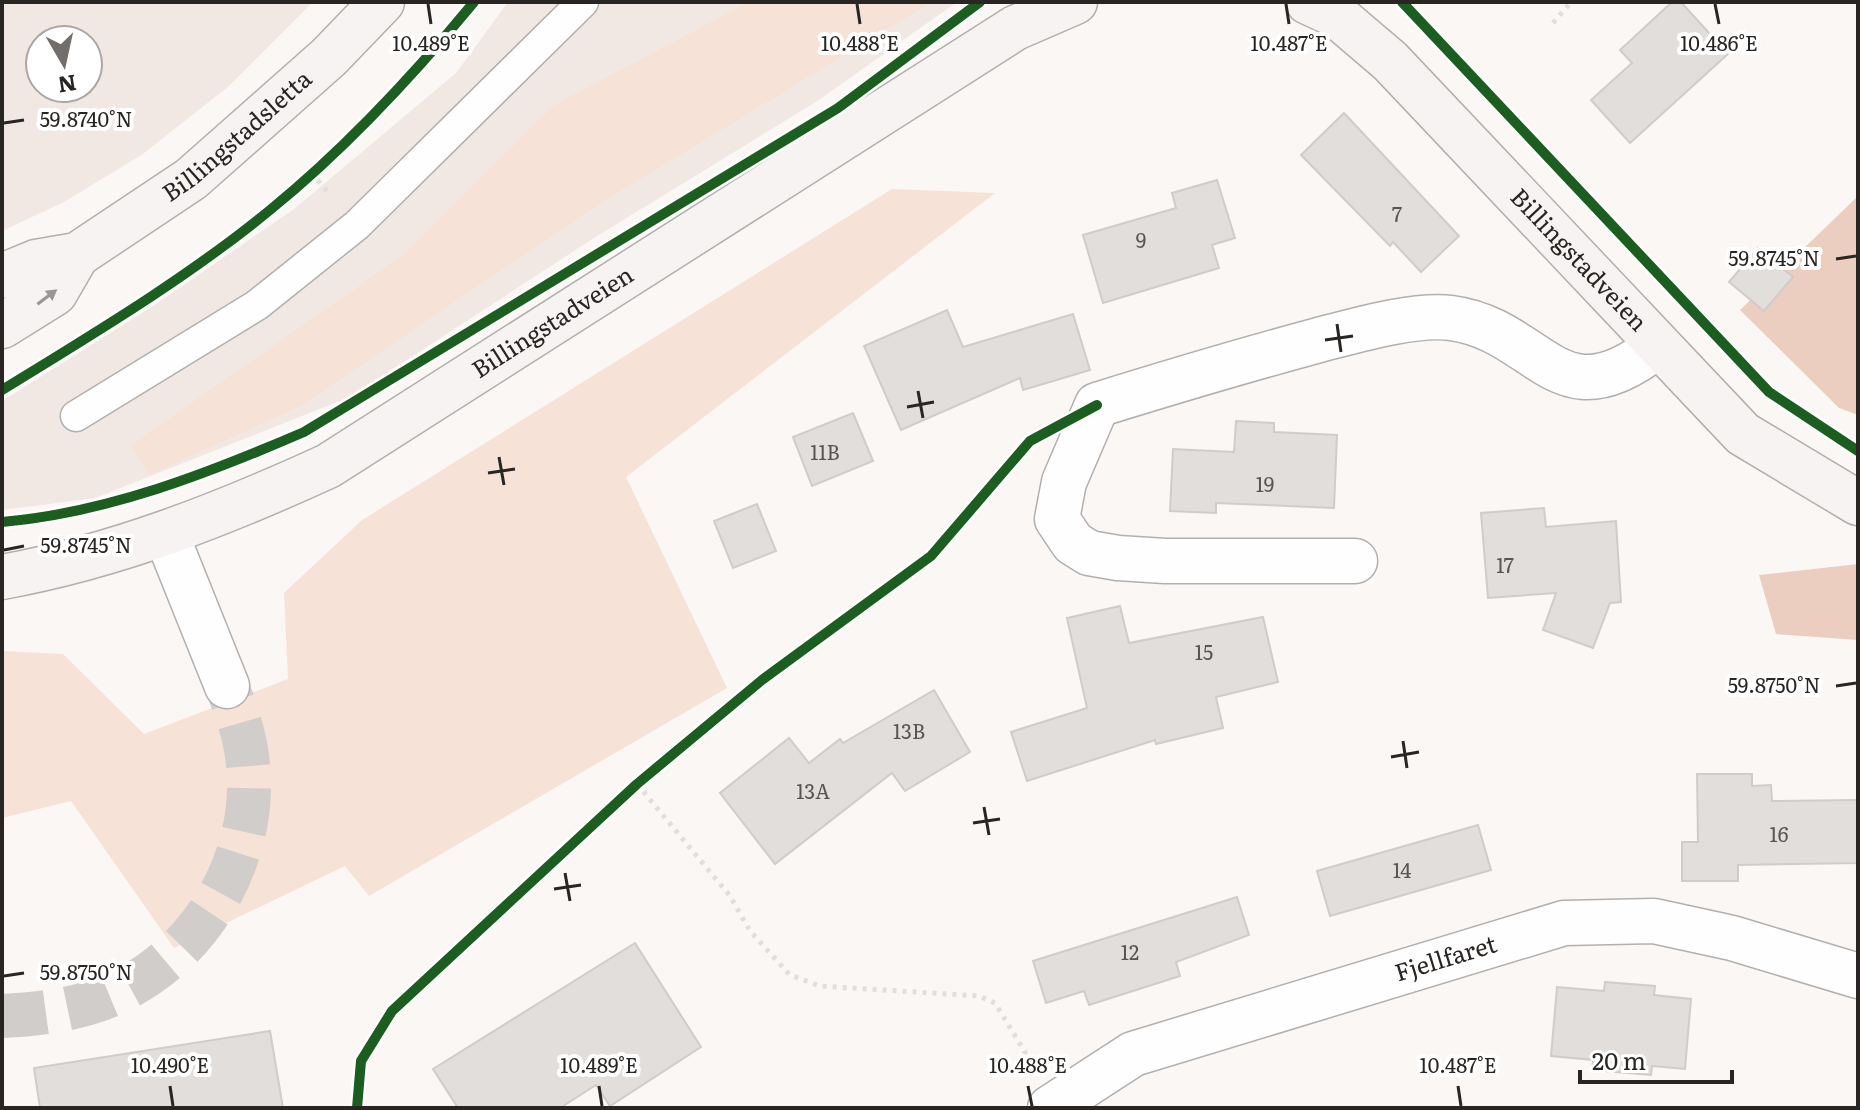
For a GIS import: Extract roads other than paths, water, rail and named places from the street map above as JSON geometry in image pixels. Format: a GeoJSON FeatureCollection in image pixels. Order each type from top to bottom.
{"type":"FeatureCollection","features":[{"type":"Feature","properties":{"kind":"main road","name":"Billingstadsletta"},"geometry":{"type":"LineString","coordinates":[[2,276],[36,262],[77,255],[191,179],[329,57],[382,2]]}},
{"type":"Feature","properties":{"kind":"main road","name":"Billingstadveien"},"geometry":{"type":"LineString","coordinates":[[2,577],[99,555],[166,534],[234,509],[328,466],[1015,28],[1075,2]]}},
{"type":"Feature","properties":{"kind":"main road","name":"Billingstadveien"},"geometry":{"type":"LineString","coordinates":[[1308,2],[1336,15],[1390,61],[1553,229],[1657,346],[1743,434],[1858,503]]}},
{"type":"Feature","properties":{"kind":"main road","name":"Billingstadsletta"},"geometry":{"type":"LineString","coordinates":[[2,326],[55,293],[77,255]]}},
{"type":"Feature","properties":{"kind":"street"},"geometry":{"type":"LineString","coordinates":[[1355,561],[1165,561],[1089,553],[1073,543],[1057,519],[1064,482],[1097,405],[1204,371],[1372,326],[1449,317],[1497,330],[1564,375],[1607,377],[1633,365],[1657,346]]}},
{"type":"Feature","properties":{"kind":"street"},"geometry":{"type":"LineString","coordinates":[[166,534],[227,686]]}},
{"type":"Feature","properties":{"kind":"street","name":"Fjellfaret"},"geometry":{"type":"LineString","coordinates":[[1052,1104],[1133,1054],[1564,923],[1654,921],[1732,938],[1858,976]]}},
{"type":"Feature","properties":{"kind":"lane"},"geometry":{"type":"LineString","coordinates":[[76,416],[257,305],[374,211],[583,2]]}},
{"type":"Feature","properties":{"kind":"tunnel"},"geometry":{"type":"LineString","coordinates":[[2,1016],[62,1010],[120,991],[152,972],[180,948],[204,920],[238,854],[246,818],[249,781],[245,744],[227,686]]}}]}
